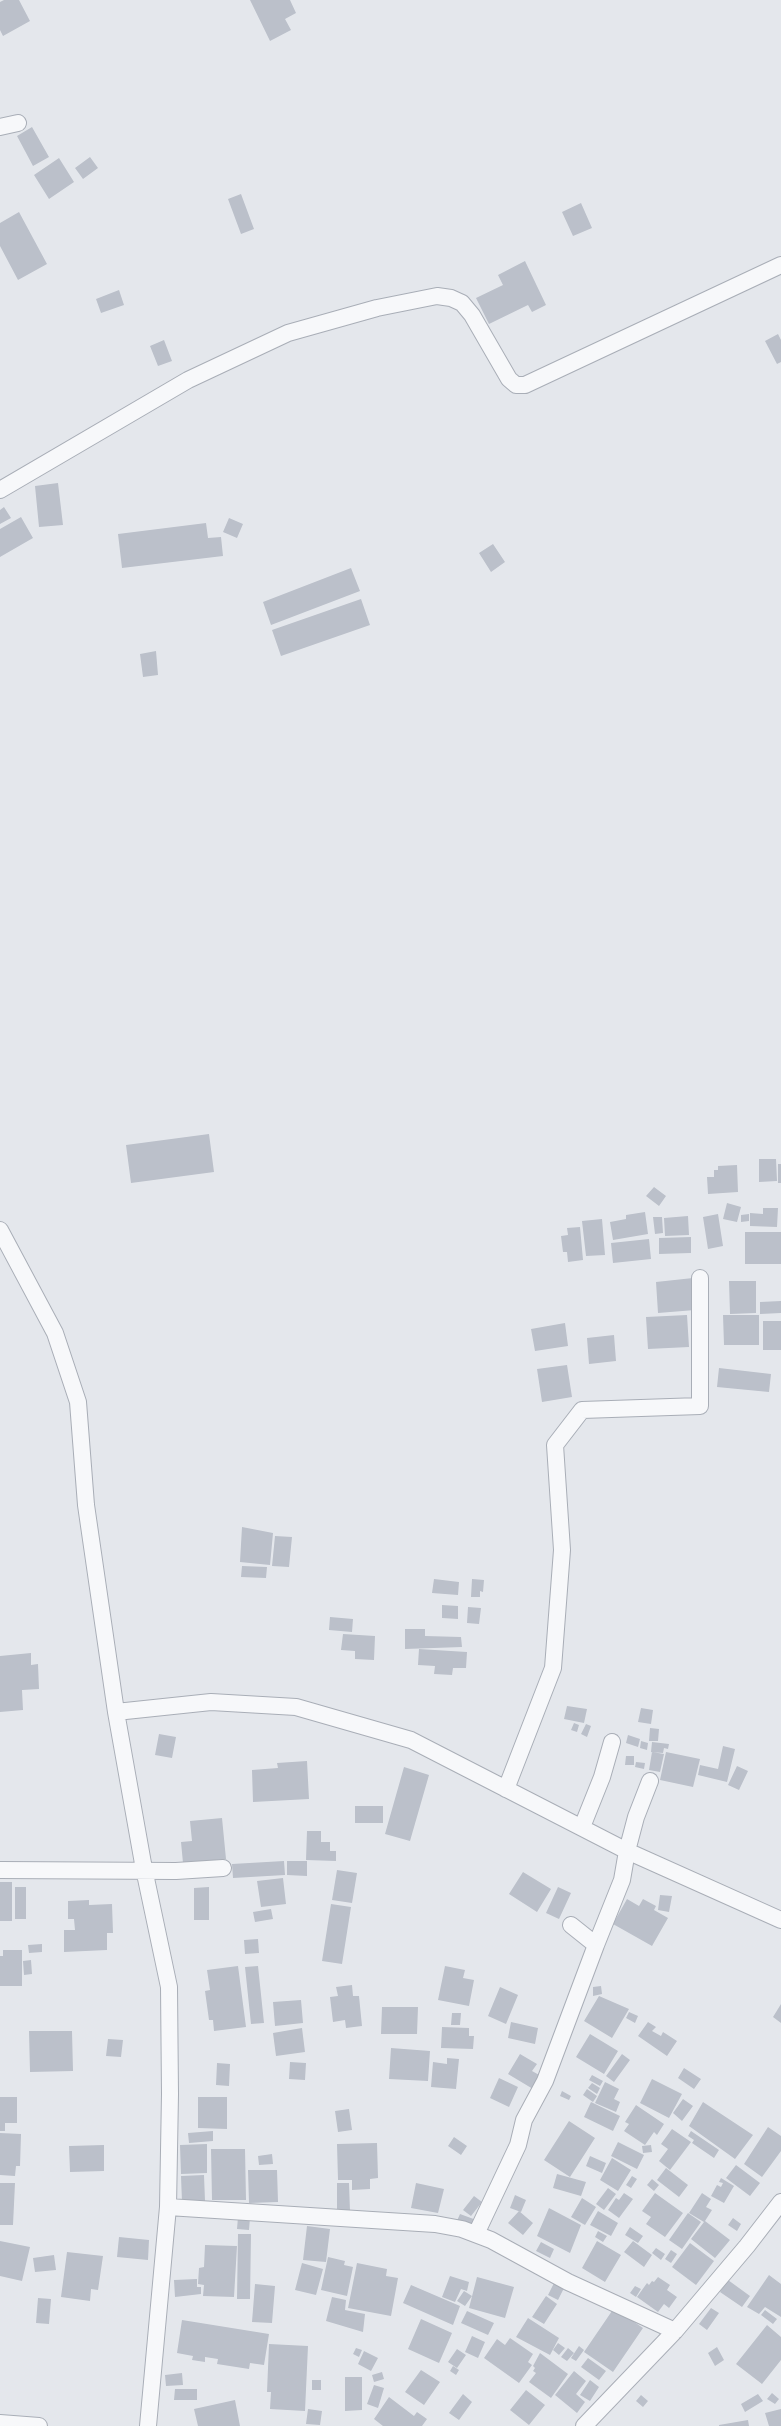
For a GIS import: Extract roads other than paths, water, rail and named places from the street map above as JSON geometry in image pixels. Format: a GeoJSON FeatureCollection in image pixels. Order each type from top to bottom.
{"type":"FeatureCollection","features":[{"type":"Feature","properties":{"kind":"street"},"geometry":{"type":"LineString","coordinates":[[0,127],[18,123]]}},
{"type":"Feature","properties":{"kind":"street"},"geometry":{"type":"LineString","coordinates":[[0,490],[188,380],[288,333],[377,308],[437,296],[451,298],[462,303],[472,315],[509,379],[516,385],[525,385],[781,265]]}},
{"type":"Feature","properties":{"kind":"street"},"geometry":{"type":"LineString","coordinates":[[0,1230],[55,1333],[78,1402],[86,1505],[116,1712],[144,1869],[169,1987],[170,2094],[168,2207],[148,2426]]}},
{"type":"Feature","properties":{"kind":"street"},"geometry":{"type":"LineString","coordinates":[[506,1789],[553,1668],[562,1550],[555,1445],[582,1410],[700,1406],[700,1278]]}},
{"type":"Feature","properties":{"kind":"street"},"geometry":{"type":"LineString","coordinates":[[116,1712],[211,1702],[296,1706],[411,1740],[627,1851],[781,1920]]}},
{"type":"Feature","properties":{"kind":"street"},"geometry":{"type":"LineString","coordinates":[[582,1827],[602,1777],[612,1742]]}},
{"type":"Feature","properties":{"kind":"street"},"geometry":{"type":"LineString","coordinates":[[476,2234],[518,2146],[524,2120],[545,2081],[622,1880],[627,1851],[636,1817],[650,1781]]}},
{"type":"Feature","properties":{"kind":"street"},"geometry":{"type":"LineString","coordinates":[[0,1870],[144,1869],[176,1871],[224,1868]]}},
{"type":"Feature","properties":{"kind":"street"},"geometry":{"type":"LineString","coordinates":[[571,1925],[596,1945]]}},
{"type":"Feature","properties":{"kind":"street"},"geometry":{"type":"LineString","coordinates":[[584,2426],[675,2331],[747,2246],[781,2202]]}},
{"type":"Feature","properties":{"kind":"street"},"geometry":{"type":"LineString","coordinates":[[168,2207],[435,2224],[462,2229],[491,2240],[568,2282],[675,2331]]}},
{"type":"Feature","properties":{"kind":"street"},"geometry":{"type":"LineString","coordinates":[[0,2423],[39,2426]]}}]}
